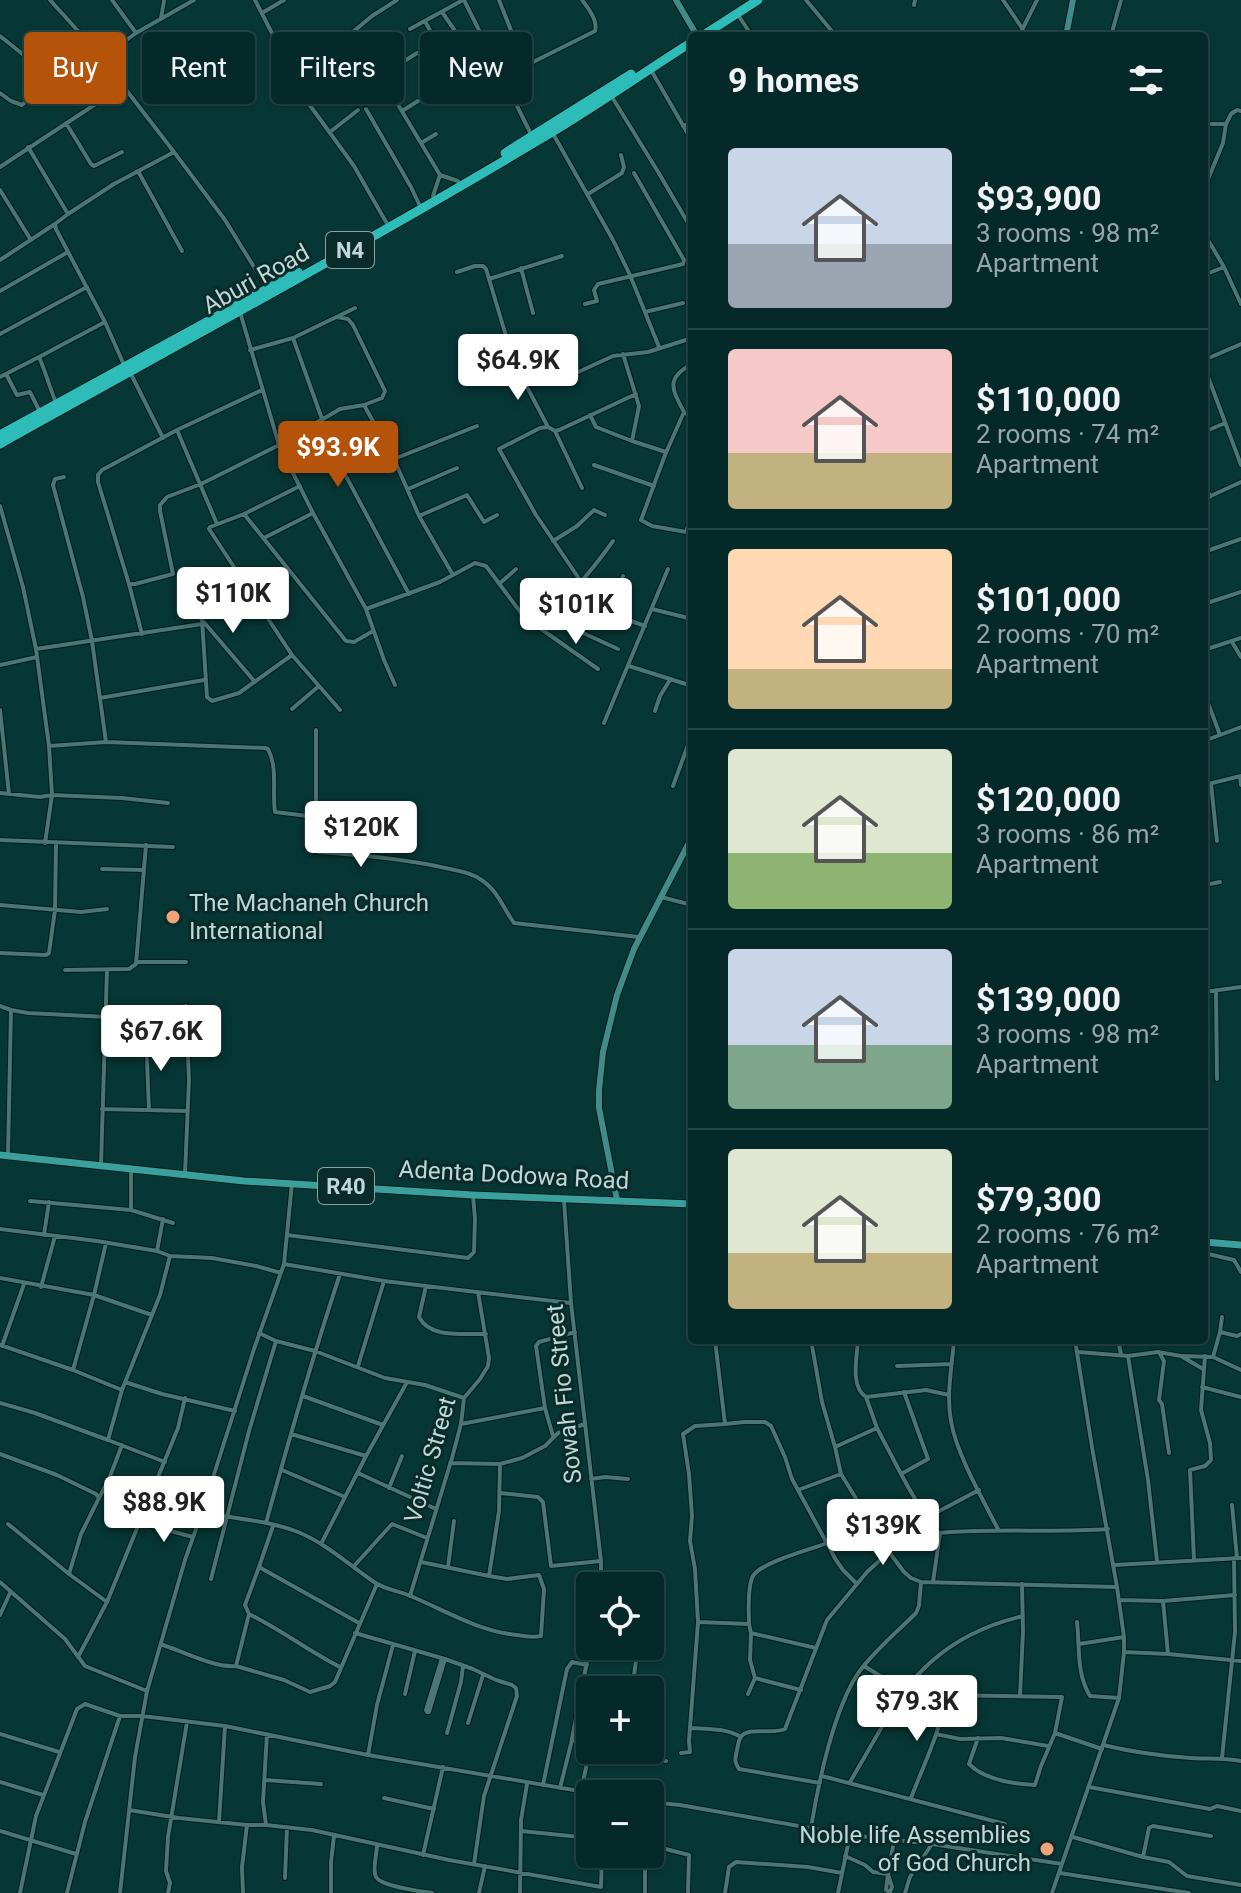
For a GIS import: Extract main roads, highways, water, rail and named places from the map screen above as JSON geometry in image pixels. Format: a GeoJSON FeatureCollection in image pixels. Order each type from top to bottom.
{"type":"FeatureCollection","features":[{"type":"Feature","properties":{"kind":"highway","name":"Aburi Road"},"geometry":{"type":"LineString","coordinates":[[704,32],[748,0]]}},
{"type":"Feature","properties":{"kind":"highway","name":"Aburi Road"},"geometry":{"type":"LineString","coordinates":[[705,32],[758,0]]}},
{"type":"Feature","properties":{"kind":"highway","name":"Aburi Road"},"geometry":{"type":"LineString","coordinates":[[0,435],[56,403],[240,312],[386,222],[614,91],[688,43]]}},
{"type":"Feature","properties":{"kind":"highway","name":"Aburi Road"},"geometry":{"type":"LineString","coordinates":[[0,444],[552,132],[688,43]]}},
{"type":"Feature","properties":{"kind":"main road","name":"Adenta Dodowa Road"},"geometry":{"type":"LineString","coordinates":[[4,1156],[244,1181],[688,1204]]}},
{"type":"Feature","properties":{"kind":"main road"},"geometry":{"type":"LineString","coordinates":[[1208,1242],[1241,1245]]}},
{"type":"Feature","properties":{"kind":"place","name":"The Machaneh Church International"},"geometry":{"type":"Point","coordinates":[173,917]}},
{"type":"Feature","properties":{"kind":"place","name":"Noble life Assemblies of God Church"},"geometry":{"type":"Point","coordinates":[1047,1849]}}]}
